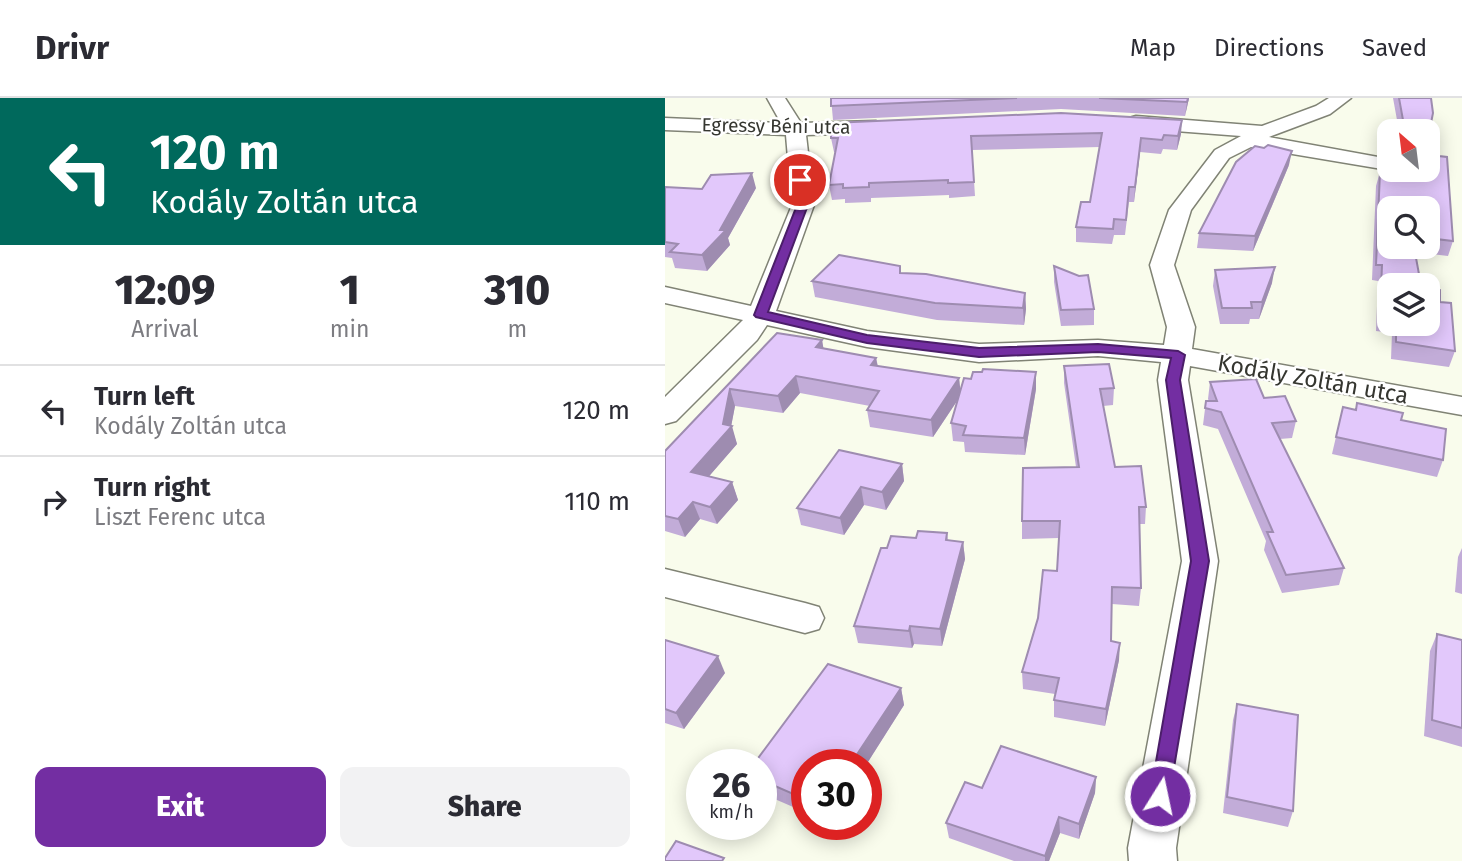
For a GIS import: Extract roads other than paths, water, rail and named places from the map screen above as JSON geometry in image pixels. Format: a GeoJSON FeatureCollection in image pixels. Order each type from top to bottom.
{"type":"FeatureCollection","features":[{"type":"Feature","properties":{"kind":"street"},"geometry":{"type":"LineString","coordinates":[[665,414],[747,334],[761,315],[803,205],[795,129],[776,98]]}},
{"type":"Feature","properties":{"kind":"street"},"geometry":{"type":"LineString","coordinates":[[1153,861],[1151,848],[1200,561],[1173,380],[1181,327],[1162,265],[1180,210],[1222,153],[1256,136],[1322,110],[1342,98]]}},
{"type":"Feature","properties":{"kind":"street"},"geometry":{"type":"LineString","coordinates":[[1113,121],[1217,126],[1377,162]]}},
{"type":"Feature","properties":{"kind":"street","name":"Egressy Béni utca"},"geometry":{"type":"LineString","coordinates":[[665,124],[795,129],[895,127]]}},
{"type":"Feature","properties":{"kind":"street","name":"Kodály Zoltán utca"},"geometry":{"type":"LineString","coordinates":[[665,295],[867,339],[979,352],[1098,348],[1178,355],[1462,406]]}},
{"type":"Feature","properties":{"kind":"street"},"geometry":{"type":"LineString","coordinates":[[665,583],[804,618]]}}]}
